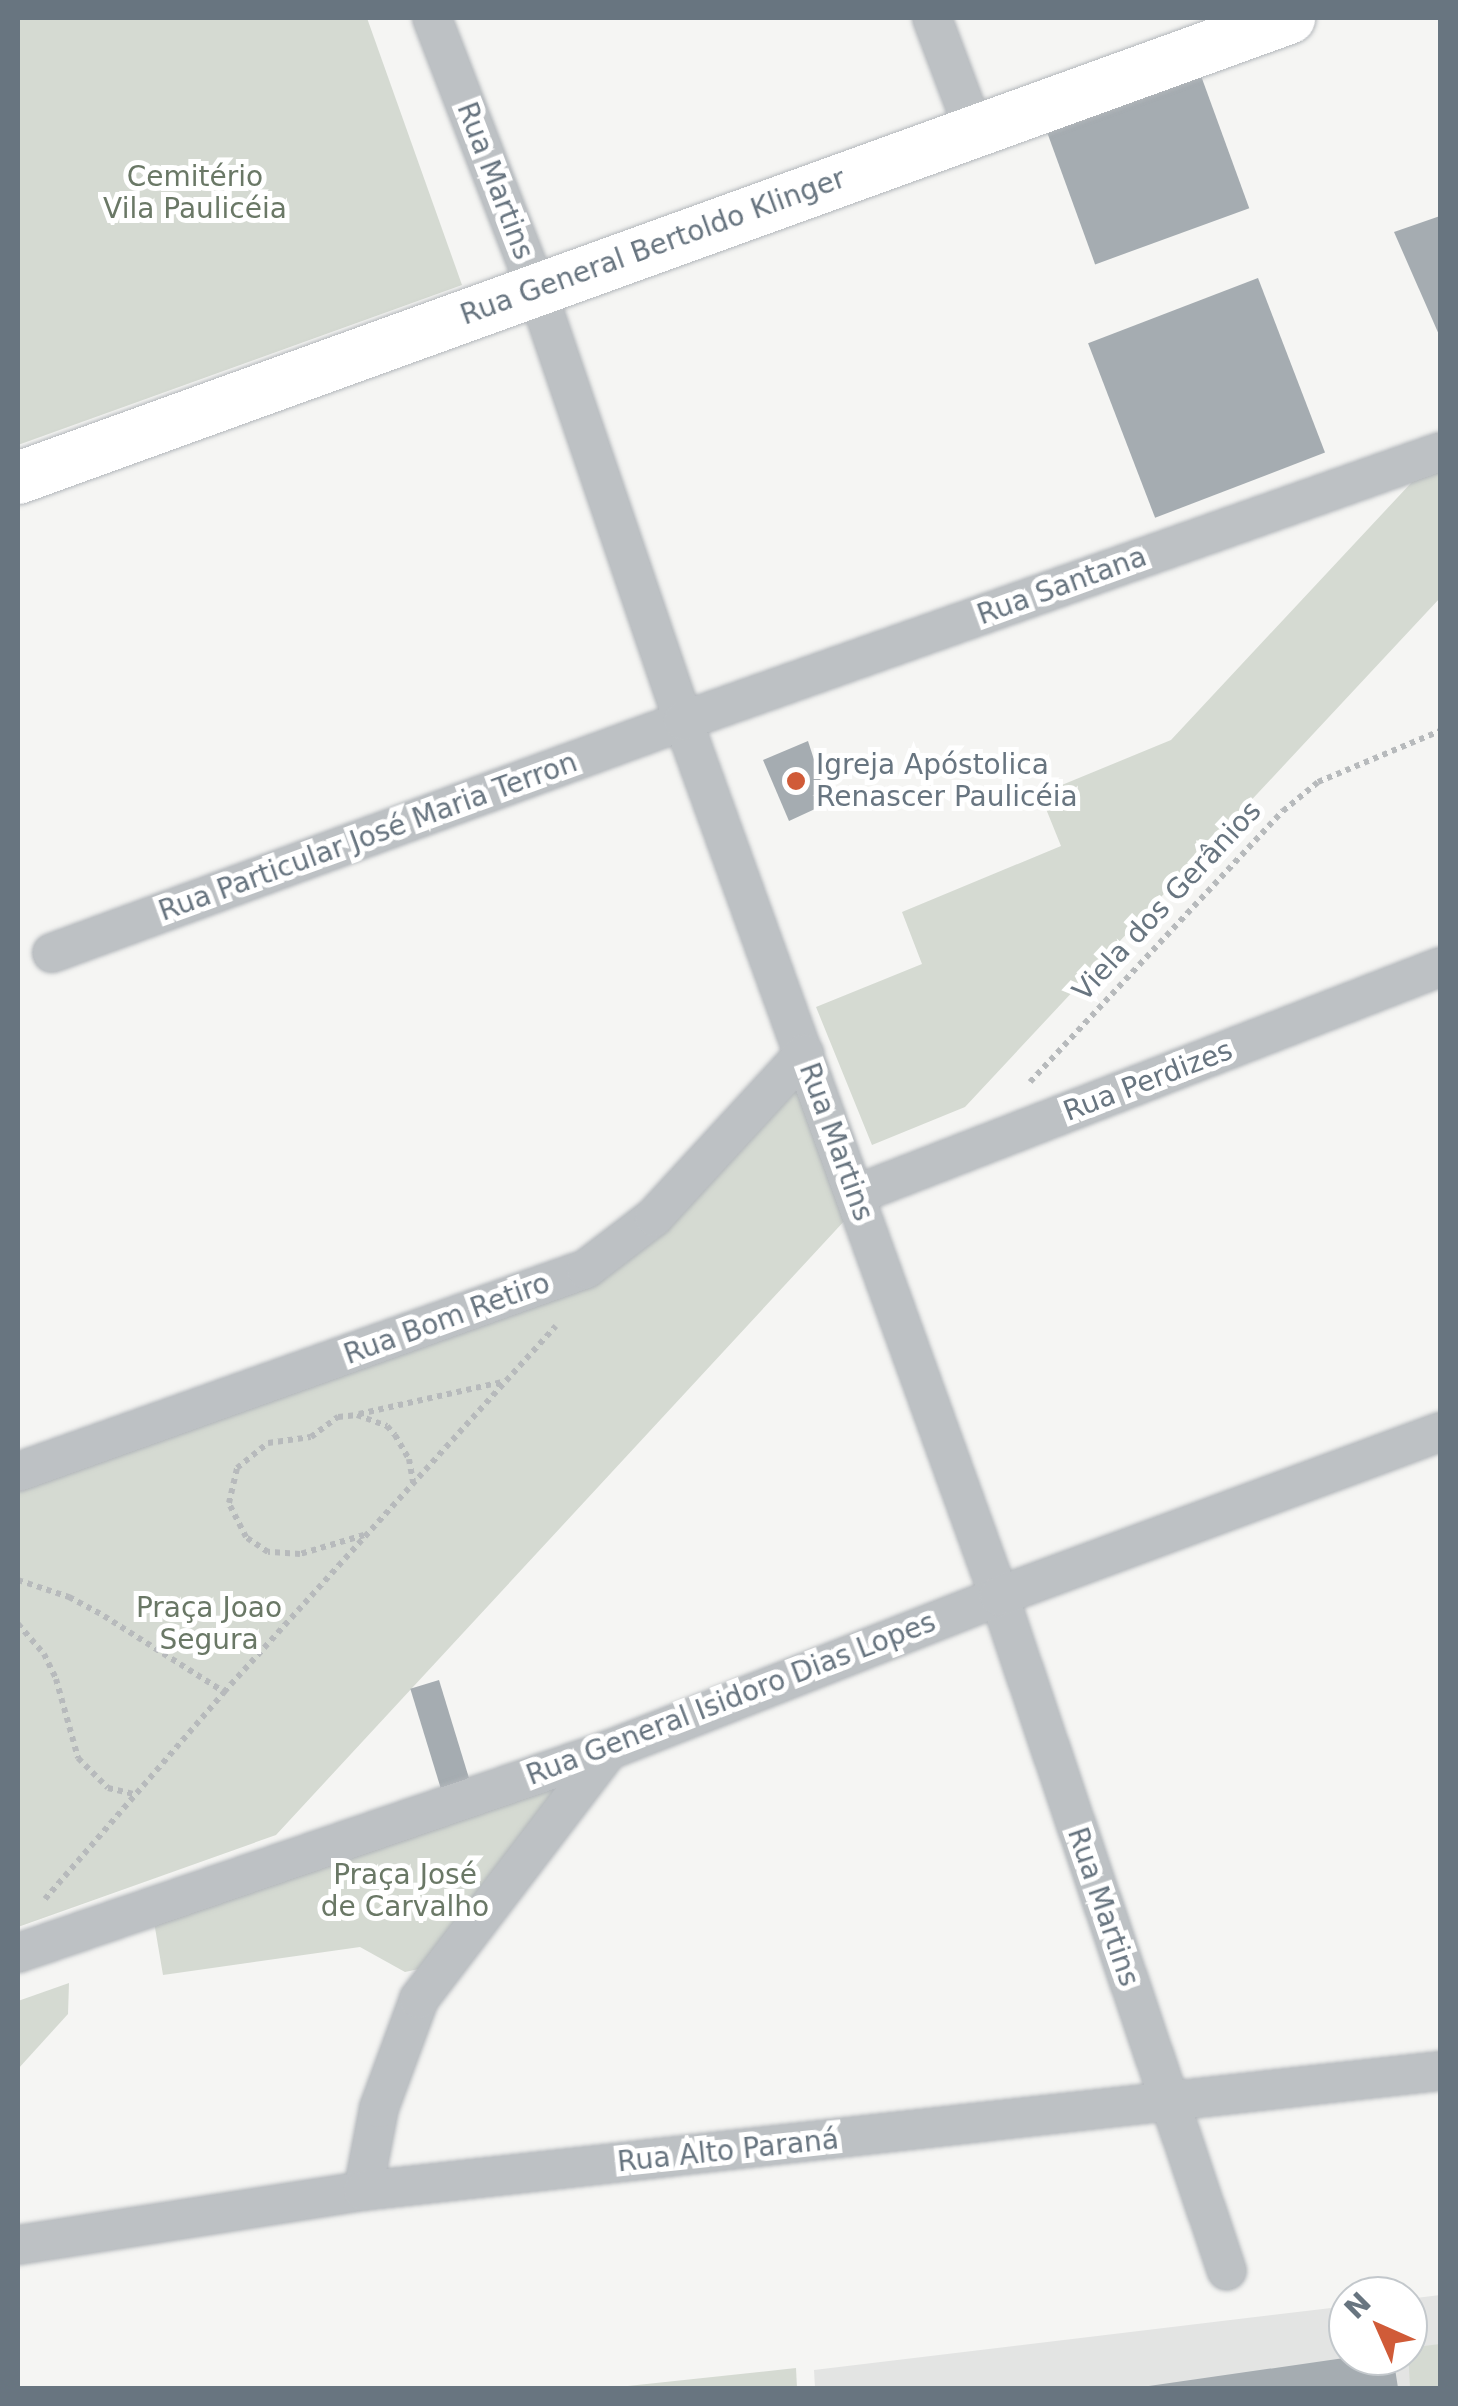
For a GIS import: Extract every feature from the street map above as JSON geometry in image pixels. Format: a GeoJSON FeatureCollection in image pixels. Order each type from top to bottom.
{"type":"FeatureCollection","features":[{"type":"Feature","properties":{"kind":"street","name":"Rua Martins"},"geometry":{"type":"LineString","coordinates":[[432,18],[536,288],[683,720],[999,1596],[1226,2272]]}},
{"type":"Feature","properties":{"kind":"street"},"geometry":{"type":"LineString","coordinates":[[932,18],[974,130]]}},
{"type":"Feature","properties":{"kind":"street","name":"Rua General Bertoldo Klinger"},"geometry":{"type":"LineString","coordinates":[[18,478],[1289,18]]}},
{"type":"Feature","properties":{"kind":"street","name":"Rua Santana"},"geometry":{"type":"LineString","coordinates":[[683,720],[1440,452]]}},
{"type":"Feature","properties":{"kind":"street","name":"Rua Particular José Maria Terron"},"geometry":{"type":"LineString","coordinates":[[52,952],[683,720]]}},
{"type":"Feature","properties":{"kind":"street","name":"Rua Perdizes"},"geometry":{"type":"LineString","coordinates":[[855,1194],[1440,968]]}},
{"type":"Feature","properties":{"kind":"street","name":"Rua Bom Retiro"},"geometry":{"type":"LineString","coordinates":[[18,1472],[586,1269],[622,1246],[654,1217],[804,1054]]}},
{"type":"Feature","properties":{"kind":"street","name":"Rua General Isidoro Dias Lopes"},"geometry":{"type":"LineString","coordinates":[[18,1954],[609,1750],[999,1596],[1439,1439]]}},
{"type":"Feature","properties":{"kind":"street"},"geometry":{"type":"LineString","coordinates":[[363,2191],[379,2108],[419,1999],[609,1750]]}},
{"type":"Feature","properties":{"kind":"street","name":"Rua Alto Paraná"},"geometry":{"type":"LineString","coordinates":[[18,2245],[363,2191],[1168,2098],[1440,2071]]}},
{"type":"Feature","properties":{"kind":"path","name":"Viela dos Gerânios"},"geometry":{"type":"LineString","coordinates":[[1017,1096],[1282,811],[1318,782],[1440,732]]}},
{"type":"Feature","properties":{"kind":"path"},"geometry":{"type":"LineString","coordinates":[[41,1904],[224,1692],[567,1313]]}},
{"type":"Feature","properties":{"kind":"path"},"geometry":{"type":"LineString","coordinates":[[366,1534],[282,1556],[268,1552],[246,1537],[230,1503],[236,1468],[253,1451],[268,1444],[311,1437],[338,1417],[505,1382]]}},
{"type":"Feature","properties":{"kind":"path"},"geometry":{"type":"LineString","coordinates":[[357,1415],[387,1426],[395,1435],[409,1459],[413,1484]]}},
{"type":"Feature","properties":{"kind":"path"},"geometry":{"type":"LineString","coordinates":[[18,1580],[69,1597],[104,1616],[224,1692]]}},
{"type":"Feature","properties":{"kind":"path"},"geometry":{"type":"LineString","coordinates":[[18,1624],[44,1654],[56,1679],[78,1758],[108,1788],[136,1794]]}},
{"type":"Feature","properties":{"kind":"shaded area"},"geometry":{"type":"Polygon","coordinates":[[[1440,2295],[1440,2388],[815,2388],[814,2370],[1328,2308],[1328,2376],[1428,2376],[1428,2296],[1440,2295]]]}},
{"type":"Feature","properties":{"kind":"green space","name":"Cemitério Vila Paulicéia"},"geometry":{"type":"Polygon","coordinates":[[[18,18],[367,18],[462,285],[18,445],[18,18]]]}},
{"type":"Feature","properties":{"kind":"green space"},"geometry":{"type":"Polygon","coordinates":[[[1440,452],[1440,598],[965,1107],[872,1145],[816,1007],[922,964],[902,912],[1061,846],[1040,794],[1171,740],[1440,452]]]}},
{"type":"Feature","properties":{"kind":"green space","name":"Praça Joao Segura"},"geometry":{"type":"Polygon","coordinates":[[[799,1076],[847,1218],[276,1835],[18,1927],[18,1485],[551,1296],[799,1076]]]}},
{"type":"Feature","properties":{"kind":"green space","name":"Praça José de Carvalho"},"geometry":{"type":"Polygon","coordinates":[[[576,1765],[428,1967],[405,1972],[360,1947],[163,1975],[152,1910],[576,1765]]]}},
{"type":"Feature","properties":{"kind":"green space"},"geometry":{"type":"Polygon","coordinates":[[[69,1983],[68,2014],[18,2069],[18,2001],[69,1983]]]}},
{"type":"Feature","properties":{"kind":"green space"},"geometry":{"type":"Polygon","coordinates":[[[1440,2344],[1440,2388],[1410,2388],[1409,2376],[1428,2376],[1428,2346],[1440,2344]]]}},
{"type":"Feature","properties":{"kind":"green space"},"geometry":{"type":"Polygon","coordinates":[[[796,2368],[797,2388],[609,2388],[796,2368]]]}},
{"type":"Feature","properties":{"kind":"building"},"geometry":{"type":"Polygon","coordinates":[[[1200,73],[1249,208],[1095,264],[1046,129],[1200,73]]]}},
{"type":"Feature","properties":{"kind":"building"},"geometry":{"type":"Polygon","coordinates":[[[1440,216],[1440,337],[1394,232],[1440,216]]]}},
{"type":"Feature","properties":{"kind":"building"},"geometry":{"type":"Polygon","coordinates":[[[1258,278],[1325,453],[1155,518],[1088,343],[1258,278]]]}},
{"type":"Feature","properties":{"kind":"building","name":"Igreja Apóstolica Renascer Paulicéia"},"geometry":{"type":"Polygon","coordinates":[[[808,741],[828,803],[789,821],[763,760],[808,741]]]}},
{"type":"Feature","properties":{"kind":"building"},"geometry":{"type":"Polygon","coordinates":[[[439,1680],[474,1794],[445,1803],[410,1689],[439,1680]]]}},
{"type":"Feature","properties":{"kind":"building"},"geometry":{"type":"Polygon","coordinates":[[[1328,2360],[1328,2376],[1396,2376],[1398,2388],[1135,2388],[1328,2360]]]}},
{"type":"Feature","properties":{"kind":"place","name":"Igreja Apóstolica Renascer Paulicéia"},"geometry":{"type":"Point","coordinates":[796,781]}}]}
